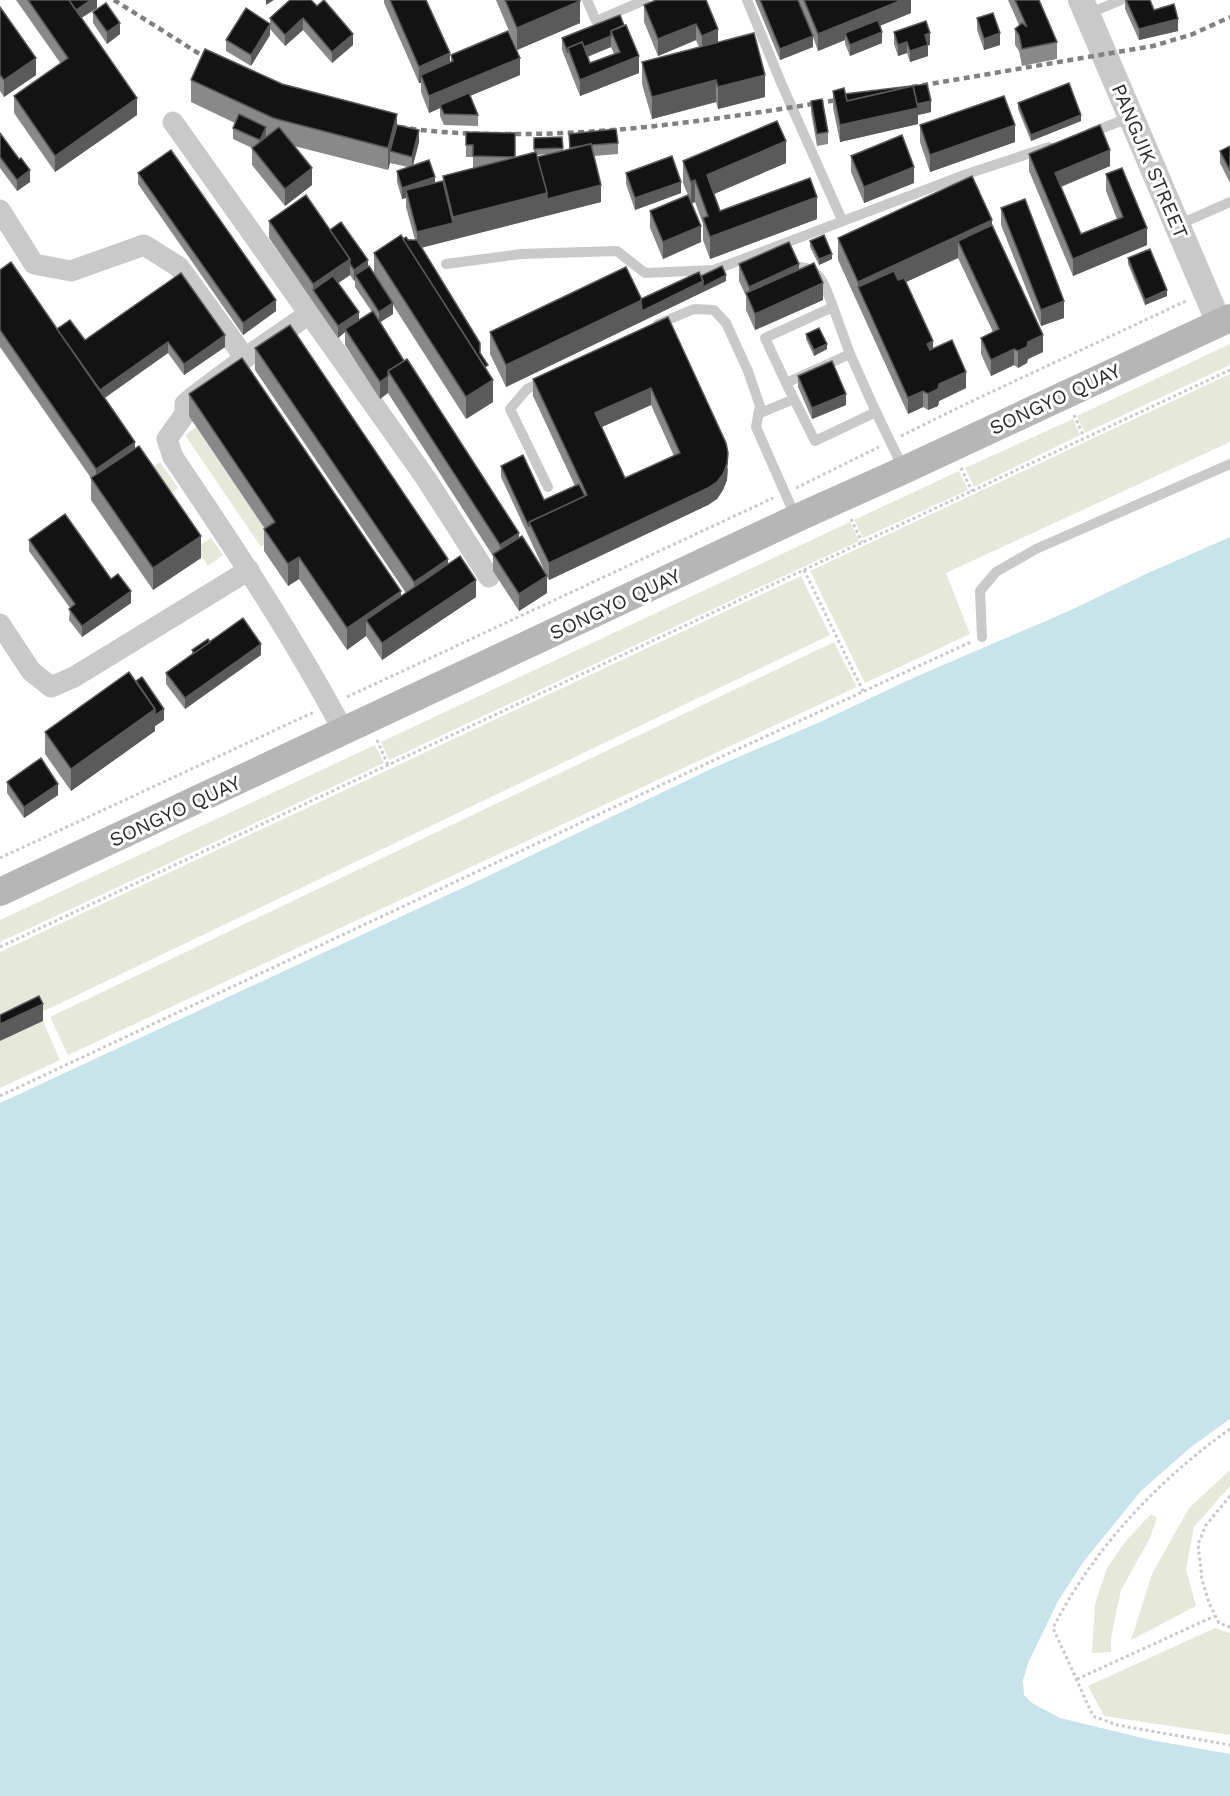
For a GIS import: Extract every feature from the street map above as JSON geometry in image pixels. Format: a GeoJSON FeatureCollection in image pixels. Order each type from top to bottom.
{"type":"FeatureCollection","features":[{"type":"Feature","properties":{"kind":"main road","name":"SONGYO QUAY"},"geometry":{"type":"LineString","coordinates":[[0,892],[344,732],[791,505],[904,470],[1224,320]]}},
{"type":"Feature","properties":{"kind":"street","name":"PANGJIK STREET"},"geometry":{"type":"LineString","coordinates":[[1085,7],[1206,292],[1224,320]]}},
{"type":"Feature","properties":{"kind":"street"},"geometry":{"type":"LineString","coordinates":[[173,122],[424,477],[489,577]]}},
{"type":"Feature","properties":{"kind":"street"},"geometry":{"type":"LineString","coordinates":[[0,210],[34,264],[71,271],[144,245],[179,267],[245,358]]}},
{"type":"Feature","properties":{"kind":"street"},"geometry":{"type":"LineString","coordinates":[[309,314],[245,358],[185,404],[185,414],[167,439],[173,457],[249,570],[344,732]]}},
{"type":"Feature","properties":{"kind":"street"},"geometry":{"type":"LineString","coordinates":[[0,624],[31,671],[51,687],[74,678],[249,570]]}},
{"type":"Feature","properties":{"kind":"lane"},"geometry":{"type":"LineString","coordinates":[[587,0],[596,21],[645,0]]}},
{"type":"Feature","properties":{"kind":"lane"},"geometry":{"type":"LineString","coordinates":[[747,0],[842,220]]}},
{"type":"Feature","properties":{"kind":"lane"},"geometry":{"type":"LineString","coordinates":[[1085,7],[1120,0]]}},
{"type":"Feature","properties":{"kind":"lane"},"geometry":{"type":"LineString","coordinates":[[1083,135],[1131,116]]}},
{"type":"Feature","properties":{"kind":"lane"},"geometry":{"type":"LineString","coordinates":[[446,264],[521,254],[617,251],[645,273],[714,270],[967,174],[1062,142]]}},
{"type":"Feature","properties":{"kind":"lane"},"geometry":{"type":"LineString","coordinates":[[1178,226],[1230,202]]}},
{"type":"Feature","properties":{"kind":"lane"},"geometry":{"type":"LineString","coordinates":[[797,267],[814,270],[824,283],[850,354],[904,470]]}},
{"type":"Feature","properties":{"kind":"lane"},"geometry":{"type":"LineString","coordinates":[[833,308],[765,338],[815,441],[876,412]]}},
{"type":"Feature","properties":{"kind":"lane"},"geometry":{"type":"LineString","coordinates":[[651,328],[694,309],[714,310],[726,322],[748,371],[760,406],[756,427],[791,505]]}},
{"type":"Feature","properties":{"kind":"lane"},"geometry":{"type":"LineString","coordinates":[[786,382],[850,354]]}},
{"type":"Feature","properties":{"kind":"lane"},"geometry":{"type":"LineString","coordinates":[[548,487],[510,409],[527,389],[558,374]]}},
{"type":"Feature","properties":{"kind":"lane"},"geometry":{"type":"LineString","coordinates":[[758,414],[794,399]]}},
{"type":"Feature","properties":{"kind":"lane"},"geometry":{"type":"LineString","coordinates":[[982,636],[980,591],[996,572],[1036,549],[1230,464]]}},
{"type":"Feature","properties":{"kind":"path"},"geometry":{"type":"LineString","coordinates":[[0,858],[393,675],[791,505],[891,442],[970,402],[1206,292]]}},
{"type":"Feature","properties":{"kind":"path"},"geometry":{"type":"LineString","coordinates":[[0,947],[1230,370]]}},
{"type":"Feature","properties":{"kind":"path"},"geometry":{"type":"LineString","coordinates":[[1073,414],[1084,437]]}},
{"type":"Feature","properties":{"kind":"path"},"geometry":{"type":"LineString","coordinates":[[960,466],[972,491]]}},
{"type":"Feature","properties":{"kind":"path"},"geometry":{"type":"LineString","coordinates":[[850,517],[862,542]]}},
{"type":"Feature","properties":{"kind":"path"},"geometry":{"type":"LineString","coordinates":[[804,570],[863,691]]}},
{"type":"Feature","properties":{"kind":"path"},"geometry":{"type":"LineString","coordinates":[[0,1096],[982,636]]}},
{"type":"Feature","properties":{"kind":"path"},"geometry":{"type":"LineString","coordinates":[[377,740],[388,765]]}},
{"type":"Feature","properties":{"kind":"path"},"geometry":{"type":"LineString","coordinates":[[1230,1429],[1198,1452],[1126,1520],[1068,1597],[1053,1628],[1093,1716],[1117,1725],[1230,1745]]}},
{"type":"Feature","properties":{"kind":"path"},"geometry":{"type":"LineString","coordinates":[[1230,1497],[1206,1525],[1198,1544],[1202,1580],[1215,1616],[1219,1623],[1230,1627]]}},
{"type":"Feature","properties":{"kind":"path"},"geometry":{"type":"LineString","coordinates":[[1077,1679],[1215,1616]]}},
{"type":"Feature","properties":{"kind":"green space"},"geometry":{"type":"Polygon","coordinates":[[[1230,344],[1230,365],[1085,433],[1077,416],[1230,344]]]}},
{"type":"Feature","properties":{"kind":"green space"},"geometry":{"type":"Polygon","coordinates":[[[1230,374],[1230,442],[946,573],[970,634],[865,683],[810,571],[1230,374]]]}},
{"type":"Feature","properties":{"kind":"green space"},"geometry":{"type":"Polygon","coordinates":[[[1073,419],[1080,435],[974,487],[965,468],[1073,419]]]}},
{"type":"Feature","properties":{"kind":"green space"},"geometry":{"type":"Polygon","coordinates":[[[196,427],[272,539],[261,547],[185,435],[196,427]]]}},
{"type":"Feature","properties":{"kind":"green space"},"geometry":{"type":"Polygon","coordinates":[[[160,462],[178,488],[169,495],[202,544],[211,538],[223,555],[208,566],[144,473],[160,462]]]}},
{"type":"Feature","properties":{"kind":"green space"},"geometry":{"type":"Polygon","coordinates":[[[959,471],[968,490],[863,538],[854,520],[959,471]]]}},
{"type":"Feature","properties":{"kind":"green space"},"geometry":{"type":"Polygon","coordinates":[[[850,522],[859,541],[389,760],[381,742],[850,522]]]}},
{"type":"Feature","properties":{"kind":"green space"},"geometry":{"type":"Polygon","coordinates":[[[801,576],[830,635],[0,1032],[0,952],[801,576]]]}},
{"type":"Feature","properties":{"kind":"green space"},"geometry":{"type":"Polygon","coordinates":[[[834,642],[857,687],[68,1055],[50,1017],[834,642]]]}},
{"type":"Feature","properties":{"kind":"green space"},"geometry":{"type":"Polygon","coordinates":[[[375,745],[384,763],[0,942],[0,920],[375,745]]]}},
{"type":"Feature","properties":{"kind":"green space"},"geometry":{"type":"Polygon","coordinates":[[[43,1021],[60,1060],[0,1088],[0,1041],[43,1021]]]}},
{"type":"Feature","properties":{"kind":"green space"},"geometry":{"type":"Polygon","coordinates":[[[1230,1470],[1230,1486],[1194,1527],[1186,1569],[1196,1606],[1131,1640],[1152,1574],[1189,1508],[1230,1470]]]}},
{"type":"Feature","properties":{"kind":"green space"},"geometry":{"type":"Polygon","coordinates":[[[1151,1514],[1157,1518],[1150,1538],[1121,1590],[1111,1638],[1111,1652],[1092,1653],[1095,1604],[1107,1568],[1125,1542],[1151,1514]]]}},
{"type":"Feature","properties":{"kind":"green space"},"geometry":{"type":"Polygon","coordinates":[[[1215,1628],[1230,1633],[1230,1735],[1104,1716],[1088,1686],[1215,1628]]]}},
{"type":"Feature","properties":{"kind":"water"},"geometry":{"type":"Polygon","coordinates":[[[1230,537],[1230,1419],[1191,1447],[1141,1491],[1084,1561],[1058,1601],[1028,1663],[1023,1680],[1024,1695],[1032,1703],[1060,1718],[1151,1740],[1230,1754],[1230,1796],[0,1796],[0,1103],[484,878],[713,768],[1230,537]]]}},
{"type":"Feature","properties":{"kind":"building"},"geometry":{"type":"Polygon","coordinates":[[[28,0],[69,0],[137,98],[55,156],[14,96],[68,58],[28,0]]]}},
{"type":"Feature","properties":{"kind":"building"},"geometry":{"type":"Polygon","coordinates":[[[69,0],[91,0],[76,10],[69,0]]]}},
{"type":"Feature","properties":{"kind":"building"},"geometry":{"type":"Polygon","coordinates":[[[290,0],[311,0],[317,6],[324,0],[353,34],[332,52],[303,18],[285,35],[270,18],[290,0]]]}},
{"type":"Feature","properties":{"kind":"building"},"geometry":{"type":"Polygon","coordinates":[[[390,0],[426,0],[450,53],[419,67],[390,0]]]}},
{"type":"Feature","properties":{"kind":"building"},"geometry":{"type":"Polygon","coordinates":[[[505,0],[580,0],[580,1],[517,28],[505,0]]]}},
{"type":"Feature","properties":{"kind":"building"},"geometry":{"type":"Polygon","coordinates":[[[656,0],[706,0],[718,29],[702,36],[696,24],[658,39],[644,5],[656,0]]]}},
{"type":"Feature","properties":{"kind":"building"},"geometry":{"type":"Polygon","coordinates":[[[760,0],[798,0],[813,36],[780,49],[760,0]]]}},
{"type":"Feature","properties":{"kind":"building"},"geometry":{"type":"Polygon","coordinates":[[[804,0],[902,0],[818,34],[804,0]]]}},
{"type":"Feature","properties":{"kind":"building"},"geometry":{"type":"Polygon","coordinates":[[[1015,0],[1039,0],[1057,42],[1022,49],[1015,29],[1022,23],[1027,27],[1015,0]]]}},
{"type":"Feature","properties":{"kind":"building"},"geometry":{"type":"Polygon","coordinates":[[[1126,0],[1150,0],[1154,10],[1174,4],[1178,19],[1139,29],[1126,0]]]}},
{"type":"Feature","properties":{"kind":"building"},"geometry":{"type":"Polygon","coordinates":[[[106,3],[120,23],[107,32],[93,12],[106,3]]]}},
{"type":"Feature","properties":{"kind":"building"},"geometry":{"type":"Polygon","coordinates":[[[0,7],[36,58],[4,80],[0,75],[0,7]]]}},
{"type":"Feature","properties":{"kind":"building"},"geometry":{"type":"Polygon","coordinates":[[[246,8],[270,24],[251,55],[226,40],[246,8]]]}},
{"type":"Feature","properties":{"kind":"building"},"geometry":{"type":"Polygon","coordinates":[[[993,13],[1000,33],[984,39],[977,18],[993,13]]]}},
{"type":"Feature","properties":{"kind":"building"},"geometry":{"type":"Polygon","coordinates":[[[620,15],[624,25],[611,31],[611,36],[584,47],[582,42],[568,48],[568,53],[562,38],[620,15]]]}},
{"type":"Feature","properties":{"kind":"building"},"geometry":{"type":"Polygon","coordinates":[[[878,20],[882,32],[850,45],[845,33],[878,20]]]}},
{"type":"Feature","properties":{"kind":"building"},"geometry":{"type":"Polygon","coordinates":[[[926,21],[930,33],[925,35],[928,45],[910,51],[907,42],[898,45],[894,32],[926,21]]]}},
{"type":"Feature","properties":{"kind":"building"},"geometry":{"type":"Polygon","coordinates":[[[626,25],[639,56],[580,80],[568,48],[582,42],[590,63],[620,52],[611,31],[626,25]]]}},
{"type":"Feature","properties":{"kind":"building"},"geometry":{"type":"Polygon","coordinates":[[[508,31],[520,58],[429,96],[421,75],[453,61],[451,55],[508,31]]]}},
{"type":"Feature","properties":{"kind":"building"},"geometry":{"type":"Polygon","coordinates":[[[754,33],[765,75],[718,87],[716,80],[652,97],[642,62],[754,33]]]}},
{"type":"Feature","properties":{"kind":"building"},"geometry":{"type":"Polygon","coordinates":[[[205,49],[282,84],[397,114],[388,148],[273,118],[191,80],[205,49]]]}},
{"type":"Feature","properties":{"kind":"building"},"geometry":{"type":"Polygon","coordinates":[[[1069,83],[1081,115],[1031,135],[1018,103],[1069,83]]]}},
{"type":"Feature","properties":{"kind":"building"},"geometry":{"type":"Polygon","coordinates":[[[927,84],[931,101],[917,104],[913,86],[847,101],[845,94],[927,84]]]}},
{"type":"Feature","properties":{"kind":"building"},"geometry":{"type":"Polygon","coordinates":[[[913,86],[918,108],[840,125],[833,91],[844,88],[847,101],[913,86]]]}},
{"type":"Feature","properties":{"kind":"building"},"geometry":{"type":"Polygon","coordinates":[[[469,93],[478,115],[444,114],[440,105],[469,93]]]}},
{"type":"Feature","properties":{"kind":"building"},"geometry":{"type":"Polygon","coordinates":[[[1004,96],[1015,125],[930,155],[920,125],[1004,96]]]}},
{"type":"Feature","properties":{"kind":"building"},"geometry":{"type":"Polygon","coordinates":[[[822,99],[828,132],[817,134],[811,101],[822,99]]]}},
{"type":"Feature","properties":{"kind":"building"},"geometry":{"type":"Polygon","coordinates":[[[239,114],[266,127],[260,140],[233,128],[239,114]]]}},
{"type":"Feature","properties":{"kind":"building"},"geometry":{"type":"Polygon","coordinates":[[[777,121],[786,141],[707,175],[720,211],[810,178],[817,197],[710,237],[703,218],[708,216],[695,180],[691,182],[683,161],[777,121]]]}},
{"type":"Feature","properties":{"kind":"building"},"geometry":{"type":"Polygon","coordinates":[[[397,125],[419,130],[412,157],[390,151],[397,125]]]}},
{"type":"Feature","properties":{"kind":"building"},"geometry":{"type":"Polygon","coordinates":[[[1100,125],[1110,150],[1055,173],[1081,234],[1123,217],[1106,174],[1122,168],[1147,228],[1073,259],[1029,154],[1100,125]]]}},
{"type":"Feature","properties":{"kind":"building"},"geometry":{"type":"Polygon","coordinates":[[[279,127],[312,168],[285,189],[252,148],[279,127]]]}},
{"type":"Feature","properties":{"kind":"building"},"geometry":{"type":"Polygon","coordinates":[[[616,129],[618,143],[591,144],[570,148],[569,134],[616,129]]]}},
{"type":"Feature","properties":{"kind":"building"},"geometry":{"type":"Polygon","coordinates":[[[466,132],[515,133],[515,157],[473,156],[473,145],[466,145],[466,132]]]}},
{"type":"Feature","properties":{"kind":"building"},"geometry":{"type":"Polygon","coordinates":[[[0,133],[30,170],[17,180],[0,157],[0,133]]]}},
{"type":"Feature","properties":{"kind":"building"},"geometry":{"type":"Polygon","coordinates":[[[902,135],[914,167],[864,187],[851,156],[902,135]]]}},
{"type":"Feature","properties":{"kind":"building"},"geometry":{"type":"Polygon","coordinates":[[[562,137],[563,148],[534,149],[534,138],[562,137]]]}},
{"type":"Feature","properties":{"kind":"building"},"geometry":{"type":"Polygon","coordinates":[[[591,144],[601,185],[547,199],[537,157],[591,144]]]}},
{"type":"Feature","properties":{"kind":"building"},"geometry":{"type":"Polygon","coordinates":[[[1230,146],[1230,171],[1220,151],[1230,146]]]}},
{"type":"Feature","properties":{"kind":"building"},"geometry":{"type":"Polygon","coordinates":[[[171,150],[276,300],[243,323],[138,173],[171,150]]]}},
{"type":"Feature","properties":{"kind":"building"},"geometry":{"type":"Polygon","coordinates":[[[536,152],[547,193],[453,217],[443,176],[536,152]]]}},
{"type":"Feature","properties":{"kind":"building"},"geometry":{"type":"Polygon","coordinates":[[[672,156],[681,182],[635,198],[626,173],[672,156]]]}},
{"type":"Feature","properties":{"kind":"building"},"geometry":{"type":"Polygon","coordinates":[[[429,160],[435,177],[402,188],[397,171],[429,160]]]}},
{"type":"Feature","properties":{"kind":"building"},"geometry":{"type":"Polygon","coordinates":[[[972,176],[992,220],[858,282],[838,238],[972,176]]]}},
{"type":"Feature","properties":{"kind":"building"},"geometry":{"type":"Polygon","coordinates":[[[443,181],[453,223],[417,232],[406,190],[443,181]]]}},
{"type":"Feature","properties":{"kind":"building"},"geometry":{"type":"Polygon","coordinates":[[[306,195],[350,259],[313,284],[269,221],[306,195]]]}},
{"type":"Feature","properties":{"kind":"building"},"geometry":{"type":"Polygon","coordinates":[[[688,195],[701,226],[663,242],[650,211],[688,195]]]}},
{"type":"Feature","properties":{"kind":"building"},"geometry":{"type":"Polygon","coordinates":[[[1025,199],[1064,301],[1041,310],[1001,208],[1025,199]]]}},
{"type":"Feature","properties":{"kind":"building"},"geometry":{"type":"Polygon","coordinates":[[[341,222],[368,260],[354,270],[350,259],[330,230],[341,222]]]}},
{"type":"Feature","properties":{"kind":"building"},"geometry":{"type":"Polygon","coordinates":[[[992,225],[1043,335],[1028,342],[1027,347],[1018,351],[1014,349],[991,360],[981,338],[999,329],[958,241],[992,225]]]}},
{"type":"Feature","properties":{"kind":"building"},"geometry":{"type":"Polygon","coordinates":[[[401,235],[493,380],[466,397],[374,253],[401,235]]]}},
{"type":"Feature","properties":{"kind":"building"},"geometry":{"type":"Polygon","coordinates":[[[824,235],[832,254],[819,259],[810,241],[824,235]]]}},
{"type":"Feature","properties":{"kind":"building"},"geometry":{"type":"Polygon","coordinates":[[[406,237],[408,240],[417,240],[480,343],[480,353],[488,365],[485,367],[403,239],[406,237]]]}},
{"type":"Feature","properties":{"kind":"building"},"geometry":{"type":"Polygon","coordinates":[[[789,242],[799,264],[749,287],[739,264],[789,242]]]}},
{"type":"Feature","properties":{"kind":"building"},"geometry":{"type":"Polygon","coordinates":[[[1150,249],[1167,290],[1145,300],[1128,258],[1150,249]]]}},
{"type":"Feature","properties":{"kind":"building"},"geometry":{"type":"Polygon","coordinates":[[[11,262],[135,442],[96,469],[0,330],[0,270],[11,262]]]}},
{"type":"Feature","properties":{"kind":"building"},"geometry":{"type":"Polygon","coordinates":[[[814,263],[823,283],[755,314],[746,293],[814,263]]]}},
{"type":"Feature","properties":{"kind":"building"},"geometry":{"type":"Polygon","coordinates":[[[369,266],[393,303],[379,312],[355,275],[369,266]]]}},
{"type":"Feature","properties":{"kind":"building"},"geometry":{"type":"Polygon","coordinates":[[[722,266],[726,275],[703,287],[701,276],[722,266]]]}},
{"type":"Feature","properties":{"kind":"building"},"geometry":{"type":"Polygon","coordinates":[[[626,267],[642,300],[506,365],[490,332],[626,267]]]}},
{"type":"Feature","properties":{"kind":"building"},"geometry":{"type":"Polygon","coordinates":[[[894,271],[898,280],[904,278],[933,341],[927,344],[930,350],[952,340],[966,372],[939,384],[938,389],[928,394],[923,391],[908,398],[858,287],[894,271]]]}},
{"type":"Feature","properties":{"kind":"building"},"geometry":{"type":"Polygon","coordinates":[[[699,272],[703,281],[642,311],[641,299],[699,272]]]}},
{"type":"Feature","properties":{"kind":"building"},"geometry":{"type":"Polygon","coordinates":[[[181,273],[225,335],[184,364],[168,342],[100,390],[57,329],[70,320],[85,340],[181,273]]]}},
{"type":"Feature","properties":{"kind":"building"},"geometry":{"type":"Polygon","coordinates":[[[333,276],[359,312],[338,326],[313,290],[333,276]]]}},
{"type":"Feature","properties":{"kind":"building"},"geometry":{"type":"Polygon","coordinates":[[[373,311],[404,361],[388,371],[388,376],[380,382],[345,329],[373,311]]]}},
{"type":"Feature","properties":{"kind":"building"},"geometry":{"type":"Polygon","coordinates":[[[668,317],[726,443],[727,464],[723,474],[708,488],[549,563],[529,522],[587,495],[533,379],[668,317]],[[651,388],[595,413],[625,478],[680,453],[651,388]]]}},
{"type":"Feature","properties":{"kind":"building"},"geometry":{"type":"Polygon","coordinates":[[[290,325],[448,559],[414,582],[255,348],[290,325]]]}},
{"type":"Feature","properties":{"kind":"building"},"geometry":{"type":"Polygon","coordinates":[[[819,328],[827,344],[814,350],[806,334],[819,328]]]}},
{"type":"Feature","properties":{"kind":"building"},"geometry":{"type":"Polygon","coordinates":[[[242,358],[401,591],[347,628],[299,557],[288,564],[264,529],[275,522],[189,394],[242,358]]]}},
{"type":"Feature","properties":{"kind":"building"},"geometry":{"type":"Polygon","coordinates":[[[407,359],[519,533],[500,545],[388,371],[407,359]]]}},
{"type":"Feature","properties":{"kind":"building"},"geometry":{"type":"Polygon","coordinates":[[[832,361],[846,394],[812,408],[798,376],[832,361]]]}},
{"type":"Feature","properties":{"kind":"building"},"geometry":{"type":"Polygon","coordinates":[[[139,446],[201,536],[153,568],[91,478],[139,446]]]}},
{"type":"Feature","properties":{"kind":"building"},"geometry":{"type":"Polygon","coordinates":[[[523,455],[544,500],[579,484],[585,496],[529,522],[529,527],[501,466],[523,455]]]}},
{"type":"Feature","properties":{"kind":"building"},"geometry":{"type":"Polygon","coordinates":[[[65,514],[111,579],[118,574],[131,591],[82,626],[69,609],[75,604],[29,540],[65,514]]]}},
{"type":"Feature","properties":{"kind":"building"},"geometry":{"type":"Polygon","coordinates":[[[522,536],[547,576],[519,594],[493,554],[522,536]]]}},
{"type":"Feature","properties":{"kind":"building"},"geometry":{"type":"Polygon","coordinates":[[[460,556],[476,580],[382,643],[366,620],[460,556]]]}},
{"type":"Feature","properties":{"kind":"building"},"geometry":{"type":"Polygon","coordinates":[[[243,618],[261,644],[185,698],[166,673],[243,618]]]}},
{"type":"Feature","properties":{"kind":"building"},"geometry":{"type":"Polygon","coordinates":[[[208,639],[210,642],[194,653],[192,650],[208,639]]]}},
{"type":"Feature","properties":{"kind":"building"},"geometry":{"type":"Polygon","coordinates":[[[129,672],[155,709],[71,769],[45,732],[129,672]]]}},
{"type":"Feature","properties":{"kind":"building"},"geometry":{"type":"Polygon","coordinates":[[[142,677],[164,709],[155,715],[155,709],[136,681],[142,677]]]}},
{"type":"Feature","properties":{"kind":"building"},"geometry":{"type":"Polygon","coordinates":[[[41,758],[58,784],[24,807],[7,782],[41,758]]]}},
{"type":"Feature","properties":{"kind":"building"},"geometry":{"type":"Polygon","coordinates":[[[39,996],[43,1004],[0,1024],[0,1015],[39,996]]]}},
{"type":"Feature","properties":{"kind":"railway"},"geometry":{"type":"LineString","coordinates":[[114,0],[217,65]]}},
{"type":"Feature","properties":{"kind":"railway"},"geometry":{"type":"LineString","coordinates":[[912,87],[1153,46],[1193,34],[1230,17]]}},
{"type":"Feature","properties":{"kind":"railway"},"geometry":{"type":"LineString","coordinates":[[400,127],[482,134],[595,131],[680,123],[850,98]]}}]}
